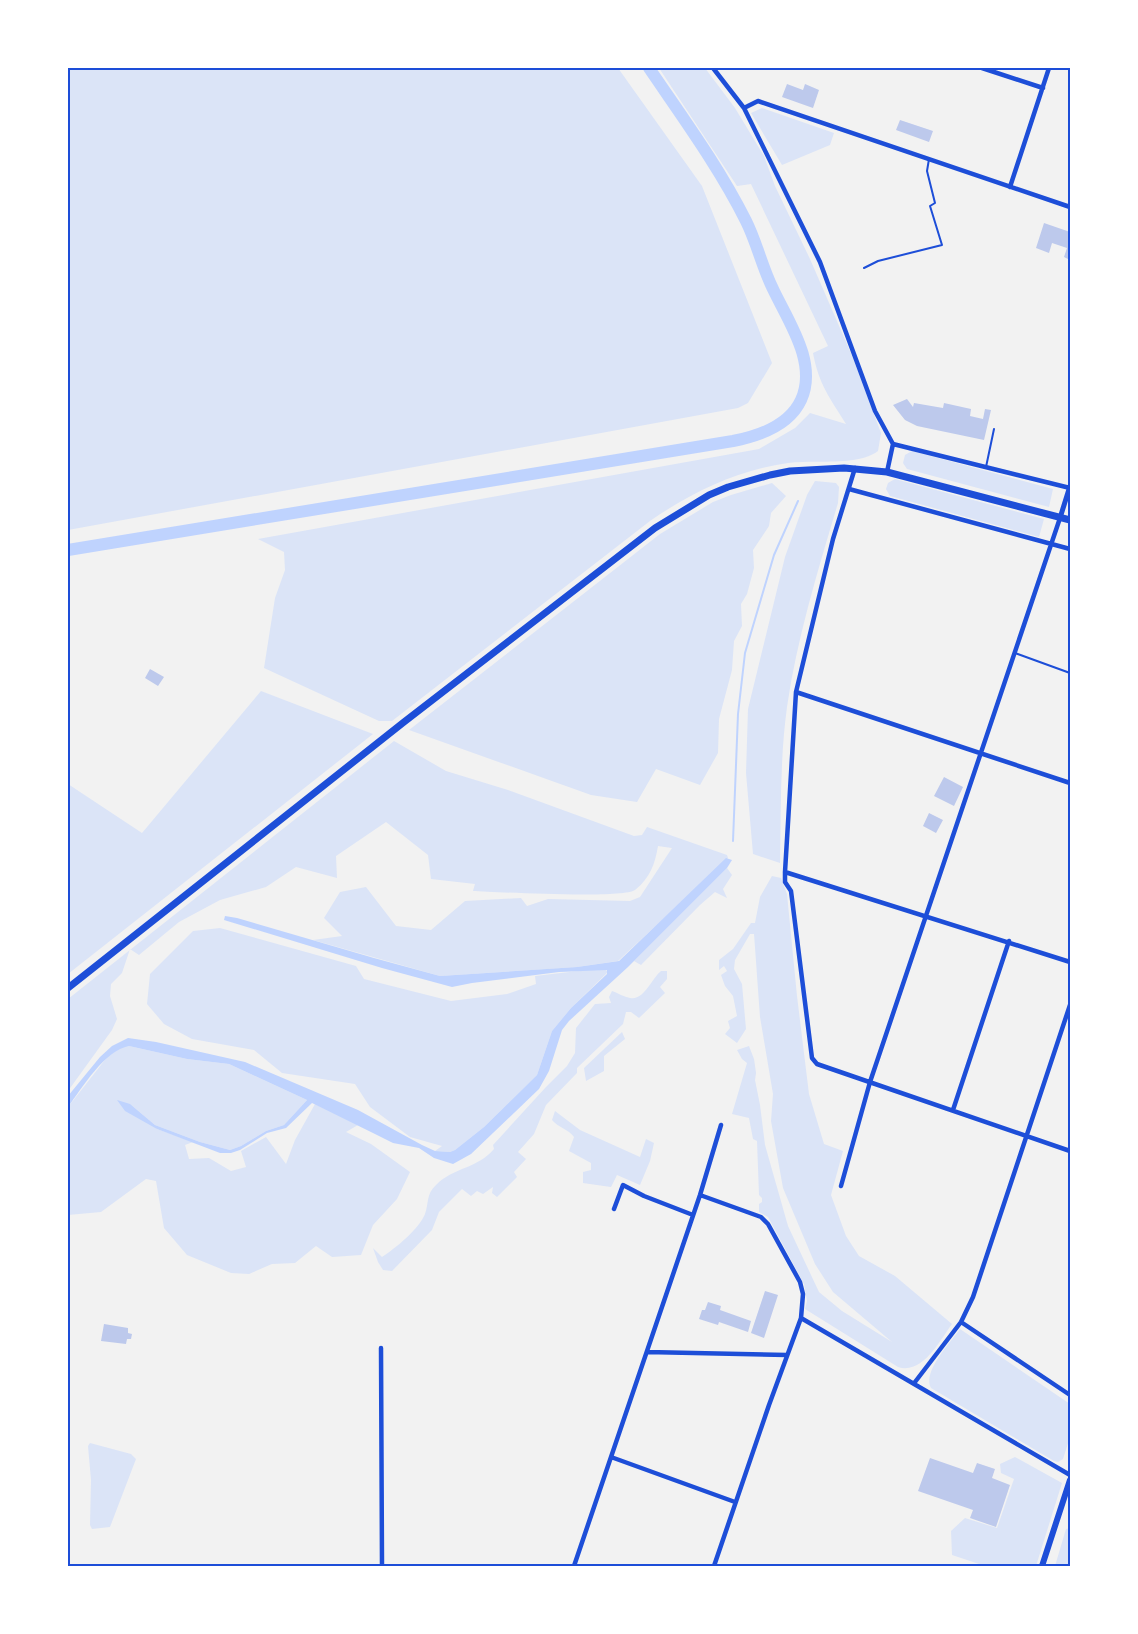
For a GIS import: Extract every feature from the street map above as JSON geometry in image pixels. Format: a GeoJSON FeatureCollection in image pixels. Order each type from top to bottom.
{"type":"FeatureCollection","features":[{"type":"Feature","properties":{"kind":"main road"},"geometry":{"type":"LineString","coordinates":[[68,988],[404,722],[674,515],[709,495],[747,481],[790,471],[855,468],[887,472],[1071,520]]}},
{"type":"Feature","properties":{"kind":"main road"},"geometry":{"type":"LineString","coordinates":[[1042,1566],[1071,1478]]}},
{"type":"Feature","properties":{"kind":"street"},"geometry":{"type":"LineString","coordinates":[[713,68],[744,108],[820,262],[875,411],[893,444],[887,472]]}},
{"type":"Feature","properties":{"kind":"street"},"geometry":{"type":"LineString","coordinates":[[982,68],[1043,88]]}},
{"type":"Feature","properties":{"kind":"street"},"geometry":{"type":"LineString","coordinates":[[1010,187],[1049,68]]}},
{"type":"Feature","properties":{"kind":"street"},"geometry":{"type":"LineString","coordinates":[[744,108],[758,101],[1071,207]]}},
{"type":"Feature","properties":{"kind":"street"},"geometry":{"type":"LineString","coordinates":[[841,1186],[870,1082],[982,755],[1070,487],[893,444]]}},
{"type":"Feature","properties":{"kind":"street"},"geometry":{"type":"LineString","coordinates":[[855,468],[833,539],[796,692],[784,872],[785,882],[791,891],[812,1058],[817,1064],[1071,1151]]}},
{"type":"Feature","properties":{"kind":"street"},"geometry":{"type":"LineString","coordinates":[[849,489],[1071,549]]}},
{"type":"Feature","properties":{"kind":"street"},"geometry":{"type":"LineString","coordinates":[[796,692],[1071,783]]}},
{"type":"Feature","properties":{"kind":"street"},"geometry":{"type":"LineString","coordinates":[[784,872],[1071,962]]}},
{"type":"Feature","properties":{"kind":"street"},"geometry":{"type":"LineString","coordinates":[[952,1110],[1009,941]]}},
{"type":"Feature","properties":{"kind":"street"},"geometry":{"type":"LineString","coordinates":[[915,1382],[961,1322],[973,1297],[1071,1005]]}},
{"type":"Feature","properties":{"kind":"street"},"geometry":{"type":"LineString","coordinates":[[574,1566],[700,1195],[721,1125]]}},
{"type":"Feature","properties":{"kind":"street"},"geometry":{"type":"LineString","coordinates":[[614,1209],[623,1185],[644,1196],[693,1215]]}},
{"type":"Feature","properties":{"kind":"street"},"geometry":{"type":"LineString","coordinates":[[700,1195],[755,1214],[768,1224],[800,1282],[803,1294],[802,1316],[714,1566]]}},
{"type":"Feature","properties":{"kind":"street"},"geometry":{"type":"LineString","coordinates":[[802,1316],[1071,1478]]}},
{"type":"Feature","properties":{"kind":"street"},"geometry":{"type":"LineString","coordinates":[[961,1322],[1071,1395]]}},
{"type":"Feature","properties":{"kind":"street"},"geometry":{"type":"LineString","coordinates":[[381,1348],[381,1566]]}},
{"type":"Feature","properties":{"kind":"street"},"geometry":{"type":"LineString","coordinates":[[647,1352],[787,1355]]}},
{"type":"Feature","properties":{"kind":"street"},"geometry":{"type":"LineString","coordinates":[[611,1457],[735,1502]]}},
{"type":"Feature","properties":{"kind":"lane"},"geometry":{"type":"LineString","coordinates":[[864,268],[878,261],[942,245],[930,206],[935,203],[927,171],[929,159]]}},
{"type":"Feature","properties":{"kind":"lane"},"geometry":{"type":"LineString","coordinates":[[986,467],[994,429]]}},
{"type":"Feature","properties":{"kind":"lane"},"geometry":{"type":"LineString","coordinates":[[1015,653],[1071,673]]}},
{"type":"Feature","properties":{"kind":"shaded area"},"geometry":{"type":"Polygon","coordinates":[[[68,68],[618,68],[702,186],[772,363],[748,403],[738,408],[68,530],[68,68]]]}},
{"type":"Feature","properties":{"kind":"shaded area"},"geometry":{"type":"Polygon","coordinates":[[[659,68],[705,68],[735,108],[764,156],[775,186],[853,358],[881,433],[878,451],[869,456],[847,461],[799,462],[769,466],[733,477],[682,501],[650,521],[392,721],[379,721],[264,668],[275,598],[285,570],[284,552],[258,539],[759,449],[795,428],[810,413],[846,424],[826,391],[815,364],[813,353],[828,346],[751,184],[737,186],[659,68]]]}},
{"type":"Feature","properties":{"kind":"shaded area"},"geometry":{"type":"Polygon","coordinates":[[[762,108],[834,133],[830,145],[782,165],[751,113],[762,108]]]}},
{"type":"Feature","properties":{"kind":"shaded area"},"geometry":{"type":"Polygon","coordinates":[[[912,451],[1053,489],[1049,507],[907,469],[903,463],[905,455],[912,451]]]}},
{"type":"Feature","properties":{"kind":"shaded area"},"geometry":{"type":"Polygon","coordinates":[[[895,479],[1044,519],[1039,537],[890,496],[886,489],[888,483],[895,479]]]}},
{"type":"Feature","properties":{"kind":"shaded area"},"geometry":{"type":"Polygon","coordinates":[[[815,481],[836,483],[839,487],[838,503],[802,630],[791,681],[782,765],[780,863],[753,854],[746,773],[748,709],[785,557],[807,495],[815,481]]]}},
{"type":"Feature","properties":{"kind":"shaded area"},"geometry":{"type":"Polygon","coordinates":[[[772,483],[786,496],[771,513],[769,526],[753,550],[754,568],[747,594],[741,604],[742,626],[734,641],[732,670],[719,719],[718,753],[700,785],[656,769],[637,802],[591,795],[409,730],[660,534],[713,502],[772,483]]]}},
{"type":"Feature","properties":{"kind":"shaded area"},"geometry":{"type":"Polygon","coordinates":[[[261,691],[373,734],[68,974],[68,784],[142,833],[261,691]]]}},
{"type":"Feature","properties":{"kind":"shaded area"},"geometry":{"type":"Polygon","coordinates":[[[394,741],[446,771],[508,790],[634,836],[642,835],[647,827],[727,855],[728,858],[618,961],[577,967],[440,976],[313,940],[342,936],[324,918],[340,892],[366,887],[396,926],[431,930],[465,901],[521,898],[527,906],[548,899],[630,901],[640,897],[672,848],[658,846],[648,876],[635,890],[625,893],[558,894],[473,891],[475,884],[431,879],[428,855],[386,822],[336,856],[337,878],[296,867],[266,887],[220,900],[179,922],[139,955],[131,949],[394,741]]]}},
{"type":"Feature","properties":{"kind":"shaded area"},"geometry":{"type":"Polygon","coordinates":[[[727,868],[732,875],[723,889],[727,898],[715,892],[641,965],[634,961],[727,868]]]}},
{"type":"Feature","properties":{"kind":"shaded area"},"geometry":{"type":"Polygon","coordinates":[[[772,876],[781,878],[787,894],[809,1094],[824,1144],[843,1151],[831,1195],[846,1236],[859,1256],[895,1276],[952,1324],[930,1354],[915,1366],[898,1367],[805,1309],[807,1301],[804,1284],[768,1217],[759,1212],[762,1198],[759,1195],[757,1141],[753,1139],[749,1118],[732,1114],[747,1063],[737,1050],[749,1046],[754,1059],[765,1145],[788,1226],[819,1292],[842,1311],[892,1342],[833,1292],[815,1264],[783,1188],[771,1121],[773,1094],[760,1017],[754,934],[750,934],[735,960],[734,969],[742,984],[746,1029],[737,1043],[725,1034],[730,1028],[728,1021],[737,1016],[733,996],[725,986],[721,975],[727,971],[724,966],[719,970],[719,960],[733,949],[751,923],[755,923],[760,897],[772,876]]]}},
{"type":"Feature","properties":{"kind":"shaded area"},"geometry":{"type":"Polygon","coordinates":[[[220,928],[356,966],[364,979],[451,1001],[507,994],[536,984],[535,976],[604,968],[608,972],[571,1008],[552,1031],[537,1075],[484,1127],[455,1150],[435,1151],[442,1146],[410,1137],[370,1107],[355,1084],[282,1073],[254,1050],[192,1039],[164,1024],[147,1004],[150,974],[193,931],[220,928]]]}},
{"type":"Feature","properties":{"kind":"shaded area"},"geometry":{"type":"Polygon","coordinates":[[[130,950],[122,973],[111,984],[110,996],[117,1019],[112,1030],[68,1091],[68,999],[130,950]]]}},
{"type":"Feature","properties":{"kind":"shaded area"},"geometry":{"type":"Polygon","coordinates":[[[661,971],[667,971],[667,979],[660,987],[665,993],[639,1018],[631,1012],[626,1012],[623,1024],[577,1068],[577,1073],[546,1105],[534,1134],[518,1152],[526,1159],[514,1172],[517,1177],[497,1197],[492,1193],[493,1187],[483,1194],[477,1191],[471,1196],[462,1189],[439,1212],[432,1230],[392,1271],[383,1270],[373,1248],[382,1257],[400,1243],[422,1220],[429,1195],[436,1185],[450,1175],[480,1161],[494,1149],[493,1145],[567,1066],[575,1053],[576,1028],[595,1004],[611,1003],[609,997],[612,991],[630,998],[639,996],[661,971]]]}},
{"type":"Feature","properties":{"kind":"shaded area"},"geometry":{"type":"Polygon","coordinates":[[[622,1032],[625,1039],[604,1056],[604,1071],[586,1081],[584,1068],[622,1032]]]}},
{"type":"Feature","properties":{"kind":"shaded area"},"geometry":{"type":"Polygon","coordinates":[[[129,1046],[187,1059],[229,1064],[307,1100],[284,1125],[266,1131],[230,1150],[200,1142],[155,1125],[130,1104],[157,1129],[193,1142],[185,1145],[189,1159],[209,1158],[231,1171],[246,1167],[241,1151],[266,1137],[286,1164],[295,1140],[315,1104],[358,1125],[346,1132],[371,1144],[410,1172],[397,1199],[373,1225],[361,1255],[332,1257],[316,1246],[295,1263],[272,1264],[249,1274],[231,1273],[187,1255],[164,1228],[156,1181],[146,1179],[101,1212],[68,1215],[68,1107],[108,1056],[121,1047],[129,1046]]]}},
{"type":"Feature","properties":{"kind":"shaded area"},"geometry":{"type":"Polygon","coordinates":[[[555,1111],[580,1130],[640,1157],[646,1139],[654,1143],[650,1161],[640,1185],[617,1175],[611,1187],[583,1183],[583,1172],[591,1170],[591,1163],[569,1151],[574,1137],[552,1120],[555,1111]]]}},
{"type":"Feature","properties":{"kind":"shaded area"},"geometry":{"type":"Polygon","coordinates":[[[960,1329],[1070,1404],[1070,1437],[1063,1459],[1058,1462],[1054,1461],[931,1388],[930,1374],[960,1329]]]}},
{"type":"Feature","properties":{"kind":"shaded area"},"geometry":{"type":"Polygon","coordinates":[[[90,1443],[131,1454],[136,1459],[110,1527],[92,1529],[90,1525],[91,1480],[88,1446],[90,1443]]]}},
{"type":"Feature","properties":{"kind":"shaded area"},"geometry":{"type":"Polygon","coordinates":[[[1015,1457],[1062,1483],[1036,1566],[985,1566],[952,1555],[951,1531],[965,1518],[997,1528],[1014,1479],[1001,1473],[1000,1464],[1015,1457]]]}},
{"type":"Feature","properties":{"kind":"shaded area"},"geometry":{"type":"Polygon","coordinates":[[[1070,1528],[1070,1566],[1055,1566],[1066,1529],[1070,1528]]]}},
{"type":"Feature","properties":{"kind":"water"},"geometry":{"type":"Polygon","coordinates":[[[726,858],[732,860],[727,868],[628,967],[569,1021],[562,1030],[549,1071],[539,1089],[471,1154],[453,1164],[434,1158],[419,1148],[393,1143],[312,1103],[286,1128],[267,1133],[240,1150],[220,1153],[157,1129],[125,1111],[117,1100],[130,1104],[155,1125],[200,1142],[230,1150],[266,1131],[284,1125],[307,1100],[229,1064],[187,1059],[129,1046],[120,1049],[103,1062],[68,1107],[68,1096],[100,1057],[112,1046],[128,1038],[245,1062],[358,1110],[435,1151],[450,1152],[484,1127],[537,1075],[552,1031],[571,1008],[607,974],[607,970],[559,972],[452,987],[224,920],[225,916],[440,976],[577,967],[619,961],[726,858]]]}},
{"type":"Feature","properties":{"kind":"building"},"geometry":{"type":"Polygon","coordinates":[[[787,84],[803,90],[805,84],[819,90],[813,108],[782,97],[787,84]]]}},
{"type":"Feature","properties":{"kind":"building"},"geometry":{"type":"Polygon","coordinates":[[[900,120],[933,131],[929,142],[896,130],[900,120]]]}},
{"type":"Feature","properties":{"kind":"building"},"geometry":{"type":"Polygon","coordinates":[[[1044,223],[1070,232],[1070,260],[1064,257],[1067,248],[1052,243],[1049,253],[1036,248],[1044,223]]]}},
{"type":"Feature","properties":{"kind":"building"},"geometry":{"type":"Polygon","coordinates":[[[907,399],[913,407],[914,403],[943,408],[944,403],[971,409],[970,416],[983,419],[985,409],[991,410],[984,440],[917,426],[905,420],[893,405],[907,399]]]}},
{"type":"Feature","properties":{"kind":"building"},"geometry":{"type":"Polygon","coordinates":[[[150,669],[164,677],[158,686],[145,678],[150,669]]]}},
{"type":"Feature","properties":{"kind":"building"},"geometry":{"type":"Polygon","coordinates":[[[944,777],[963,787],[954,806],[934,796],[944,777]]]}},
{"type":"Feature","properties":{"kind":"building"},"geometry":{"type":"Polygon","coordinates":[[[929,813],[943,820],[936,833],[923,826],[929,813]]]}},
{"type":"Feature","properties":{"kind":"building"},"geometry":{"type":"Polygon","coordinates":[[[765,1291],[778,1295],[764,1338],[751,1333],[765,1291]]]}},
{"type":"Feature","properties":{"kind":"building"},"geometry":{"type":"Polygon","coordinates":[[[708,1302],[721,1306],[720,1310],[751,1321],[748,1332],[719,1322],[718,1325],[699,1319],[708,1302]]]}},
{"type":"Feature","properties":{"kind":"building"},"geometry":{"type":"Polygon","coordinates":[[[104,1324],[128,1328],[128,1333],[132,1334],[131,1339],[127,1339],[126,1344],[101,1341],[104,1324]]]}},
{"type":"Feature","properties":{"kind":"building"},"geometry":{"type":"Polygon","coordinates":[[[930,1458],[973,1473],[977,1463],[995,1469],[992,1478],[1010,1485],[996,1527],[970,1518],[973,1510],[918,1491],[930,1458]]]}},
{"type":"Feature","properties":{"kind":"waterway"},"geometry":{"type":"LineString","coordinates":[[68,550],[733,441],[763,433],[789,417],[801,400],[806,372],[804,357],[793,328],[769,281],[750,229],[724,181],[649,68]]}},
{"type":"Feature","properties":{"kind":"waterway"},"geometry":{"type":"LineString","coordinates":[[733,841],[738,714],[745,653],[774,555],[798,501]]}}]}
